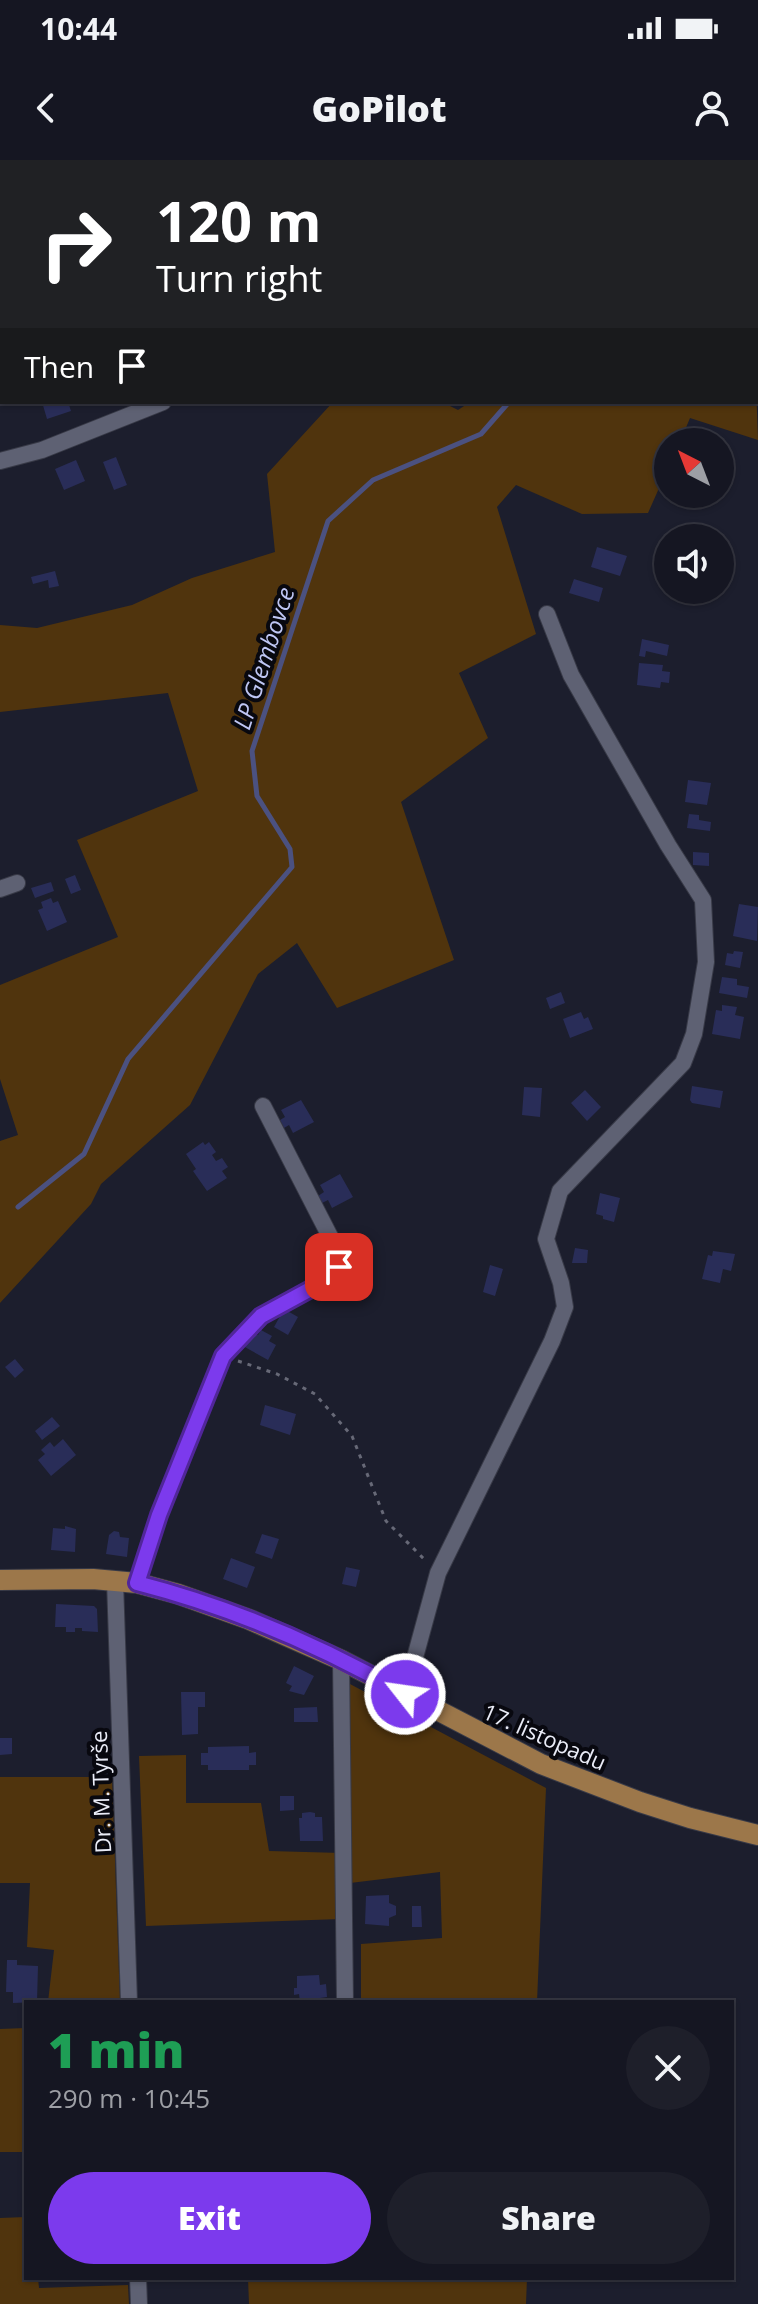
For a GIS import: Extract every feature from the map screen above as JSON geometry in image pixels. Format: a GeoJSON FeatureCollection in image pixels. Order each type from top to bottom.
{"type":"FeatureCollection","features":[{"type":"Feature","properties":{"kind":"main road","name":"17. listopadu"},"geometry":{"type":"LineString","coordinates":[[0,1580],[68,1578],[115,1581],[137,1583],[178,1594],[248,1619],[341,1660],[506,1748],[586,1783],[690,1818],[758,1835]]}},
{"type":"Feature","properties":{"kind":"street"},"geometry":{"type":"LineString","coordinates":[[0,461],[42,450],[158,404]]}},
{"type":"Feature","properties":{"kind":"street"},"geometry":{"type":"LineString","coordinates":[[405,1694],[438,1573],[552,1341],[565,1307],[561,1283],[546,1239],[560,1191],[683,1063],[694,1034],[706,962],[703,900],[571,675],[547,614]]}},
{"type":"Feature","properties":{"kind":"street"},"geometry":{"type":"LineString","coordinates":[[0,889],[17,883]]}},
{"type":"Feature","properties":{"kind":"street"},"geometry":{"type":"LineString","coordinates":[[137,1583],[159,1515],[223,1356],[261,1316],[329,1279],[339,1267],[339,1254],[263,1106]]}},
{"type":"Feature","properties":{"kind":"street","name":"Dr. M. Tyrše"},"geometry":{"type":"LineString","coordinates":[[115,1581],[129,2000]]}},
{"type":"Feature","properties":{"kind":"street"},"geometry":{"type":"LineString","coordinates":[[341,1660],[345,2000]]}},
{"type":"Feature","properties":{"kind":"street"},"geometry":{"type":"LineString","coordinates":[[138,2280],[139,2304]]}},
{"type":"Feature","properties":{"kind":"path"},"geometry":{"type":"LineString","coordinates":[[223,1356],[277,1374],[315,1394],[352,1436],[386,1521],[438,1573]]}},
{"type":"Feature","properties":{"kind":"shaded area"},"geometry":{"type":"Polygon","coordinates":[[[331,404],[446,404],[458,410],[467,404],[757,404],[758,440],[734,432],[734,428],[721,428],[690,418],[686,428],[654,428],[654,500],[648,513],[582,514],[516,485],[497,507],[536,634],[459,673],[488,738],[401,802],[454,960],[337,1008],[297,943],[258,974],[190,1105],[101,1184],[91,1204],[0,1303],[0,1141],[18,1135],[0,1079],[0,985],[118,937],[77,840],[198,791],[168,693],[0,712],[0,625],[37,628],[132,605],[192,578],[275,552],[267,474],[331,404]]]}},
{"type":"Feature","properties":{"kind":"shaded area"},"geometry":{"type":"Polygon","coordinates":[[[350,1684],[546,1788],[537,2000],[361,2000],[361,1944],[442,1938],[440,1872],[342,1884],[341,1919],[146,1926],[139,1756],[186,1755],[186,1803],[261,1803],[269,1851],[342,1853],[350,1684]]]}},
{"type":"Feature","properties":{"kind":"shaded area"},"geometry":{"type":"Polygon","coordinates":[[[0,1777],[112,1777],[120,2000],[48,2000],[54,1950],[27,1947],[30,1883],[0,1883],[0,1777]]]}},
{"type":"Feature","properties":{"kind":"shaded area"},"geometry":{"type":"Polygon","coordinates":[[[24,2028],[24,2152],[0,2152],[0,2029],[24,2028]]]}},
{"type":"Feature","properties":{"kind":"shaded area"},"geometry":{"type":"Polygon","coordinates":[[[24,2217],[24,2280],[38,2280],[39,2288],[128,2285],[129,2304],[0,2304],[0,2218],[24,2217]]]}},
{"type":"Feature","properties":{"kind":"shaded area"},"geometry":{"type":"Polygon","coordinates":[[[248,2280],[527,2280],[526,2304],[249,2304],[248,2280]]]}},
{"type":"Feature","properties":{"kind":"building"},"geometry":{"type":"Polygon","coordinates":[[[43,404],[69,404],[71,411],[47,419],[43,404]]]}},
{"type":"Feature","properties":{"kind":"building"},"geometry":{"type":"Polygon","coordinates":[[[116,457],[127,485],[114,490],[103,462],[116,457]]]}},
{"type":"Feature","properties":{"kind":"building"},"geometry":{"type":"Polygon","coordinates":[[[76,460],[85,481],[64,490],[55,469],[76,460]]]}},
{"type":"Feature","properties":{"kind":"building"},"geometry":{"type":"Polygon","coordinates":[[[597,547],[627,556],[620,576],[591,567],[597,547]]]}},
{"type":"Feature","properties":{"kind":"building"},"geometry":{"type":"Polygon","coordinates":[[[55,571],[59,586],[49,588],[48,580],[33,584],[31,577],[55,571]]]}},
{"type":"Feature","properties":{"kind":"building"},"geometry":{"type":"Polygon","coordinates":[[[574,579],[603,588],[599,602],[569,593],[574,579]]]}},
{"type":"Feature","properties":{"kind":"building"},"geometry":{"type":"Polygon","coordinates":[[[642,639],[669,645],[667,656],[646,651],[645,657],[639,656],[642,639]]]}},
{"type":"Feature","properties":{"kind":"building"},"geometry":{"type":"Polygon","coordinates":[[[639,663],[663,665],[662,671],[670,672],[669,683],[661,682],[660,688],[637,685],[639,663]]]}},
{"type":"Feature","properties":{"kind":"building"},"geometry":{"type":"Polygon","coordinates":[[[688,780],[711,783],[707,805],[685,802],[688,780]]]}},
{"type":"Feature","properties":{"kind":"building"},"geometry":{"type":"Polygon","coordinates":[[[689,814],[699,815],[699,820],[711,822],[710,831],[687,828],[689,814]]]}},
{"type":"Feature","properties":{"kind":"building"},"geometry":{"type":"Polygon","coordinates":[[[693,852],[709,853],[709,866],[693,865],[693,852]]]}},
{"type":"Feature","properties":{"kind":"building"},"geometry":{"type":"Polygon","coordinates":[[[75,875],[81,890],[71,894],[65,879],[75,875]]]}},
{"type":"Feature","properties":{"kind":"building"},"geometry":{"type":"Polygon","coordinates":[[[51,882],[54,891],[35,898],[31,888],[51,882]]]}},
{"type":"Feature","properties":{"kind":"building"},"geometry":{"type":"Polygon","coordinates":[[[51,898],[53,903],[58,901],[67,922],[47,931],[38,910],[43,908],[41,902],[51,898]]]}},
{"type":"Feature","properties":{"kind":"building"},"geometry":{"type":"Polygon","coordinates":[[[739,904],[758,907],[757,941],[733,936],[739,904]]]}},
{"type":"Feature","properties":{"kind":"building"},"geometry":{"type":"Polygon","coordinates":[[[734,951],[743,952],[740,968],[725,965],[727,953],[733,954],[734,951]]]}},
{"type":"Feature","properties":{"kind":"building"},"geometry":{"type":"Polygon","coordinates":[[[722,977],[737,979],[737,985],[749,987],[747,998],[719,993],[722,977]]]}},
{"type":"Feature","properties":{"kind":"building"},"geometry":{"type":"Polygon","coordinates":[[[561,992],[565,1003],[550,1009],[546,998],[561,992]]]}},
{"type":"Feature","properties":{"kind":"building"},"geometry":{"type":"Polygon","coordinates":[[[722,1005],[737,1007],[735,1015],[744,1017],[740,1039],[712,1034],[716,1010],[722,1011],[722,1005]]]}},
{"type":"Feature","properties":{"kind":"building"},"geometry":{"type":"Polygon","coordinates":[[[581,1012],[584,1019],[588,1017],[593,1029],[570,1038],[563,1019],[581,1012]]]}},
{"type":"Feature","properties":{"kind":"building"},"geometry":{"type":"Polygon","coordinates":[[[692,1086],[723,1091],[720,1108],[692,1103],[692,1086]]]}},
{"type":"Feature","properties":{"kind":"building"},"geometry":{"type":"Polygon","coordinates":[[[524,1087],[542,1088],[540,1117],[522,1115],[524,1087]]]}},
{"type":"Feature","properties":{"kind":"building"},"geometry":{"type":"Polygon","coordinates":[[[585,1090],[601,1107],[587,1121],[571,1103],[585,1090]]]}},
{"type":"Feature","properties":{"kind":"building"},"geometry":{"type":"Polygon","coordinates":[[[301,1100],[314,1122],[293,1133],[289,1125],[284,1128],[280,1120],[285,1117],[281,1110],[301,1100]]]}},
{"type":"Feature","properties":{"kind":"building"},"geometry":{"type":"Polygon","coordinates":[[[203,1142],[205,1145],[209,1142],[216,1152],[212,1155],[216,1161],[222,1158],[228,1167],[222,1171],[227,1178],[207,1191],[186,1154],[203,1142]]]}},
{"type":"Feature","properties":{"kind":"building"},"geometry":{"type":"Polygon","coordinates":[[[340,1174],[353,1197],[332,1208],[328,1200],[322,1203],[318,1196],[324,1192],[320,1185],[340,1174]]]}},
{"type":"Feature","properties":{"kind":"building"},"geometry":{"type":"Polygon","coordinates":[[[600,1193],[620,1198],[614,1222],[596,1214],[600,1193]]]}},
{"type":"Feature","properties":{"kind":"building"},"geometry":{"type":"Polygon","coordinates":[[[575,1248],[588,1250],[587,1263],[572,1263],[575,1248]]]}},
{"type":"Feature","properties":{"kind":"building"},"geometry":{"type":"Polygon","coordinates":[[[713,1251],[735,1254],[731,1271],[723,1269],[720,1283],[702,1279],[708,1255],[712,1256],[713,1251]]]}},
{"type":"Feature","properties":{"kind":"building"},"geometry":{"type":"Polygon","coordinates":[[[490,1265],[503,1269],[495,1296],[483,1292],[490,1265]]]}},
{"type":"Feature","properties":{"kind":"building"},"geometry":{"type":"Polygon","coordinates":[[[284,1309],[298,1317],[288,1335],[274,1327],[284,1309]]]}},
{"type":"Feature","properties":{"kind":"building"},"geometry":{"type":"Polygon","coordinates":[[[261,1330],[272,1336],[269,1341],[276,1345],[268,1360],[243,1346],[251,1332],[258,1335],[261,1330]]]}},
{"type":"Feature","properties":{"kind":"building"},"geometry":{"type":"Polygon","coordinates":[[[15,1359],[24,1370],[15,1378],[5,1367],[15,1359]]]}},
{"type":"Feature","properties":{"kind":"building"},"geometry":{"type":"Polygon","coordinates":[[[265,1405],[296,1414],[290,1435],[260,1425],[265,1405]]]}},
{"type":"Feature","properties":{"kind":"building"},"geometry":{"type":"Polygon","coordinates":[[[52,1417],[60,1426],[42,1440],[35,1431],[52,1417]]]}},
{"type":"Feature","properties":{"kind":"building"},"geometry":{"type":"Polygon","coordinates":[[[63,1439],[76,1455],[51,1476],[38,1460],[45,1454],[41,1450],[50,1442],[54,1447],[63,1439]]]}},
{"type":"Feature","properties":{"kind":"building"},"geometry":{"type":"Polygon","coordinates":[[[65,1526],[76,1529],[75,1552],[51,1550],[53,1528],[65,1529],[65,1526]]]}},
{"type":"Feature","properties":{"kind":"building"},"geometry":{"type":"Polygon","coordinates":[[[119,1532],[120,1537],[129,1538],[127,1557],[106,1554],[109,1535],[119,1532]]]}},
{"type":"Feature","properties":{"kind":"building"},"geometry":{"type":"Polygon","coordinates":[[[262,1534],[279,1539],[272,1559],[255,1553],[262,1534]]]}},
{"type":"Feature","properties":{"kind":"building"},"geometry":{"type":"Polygon","coordinates":[[[231,1558],[255,1567],[247,1588],[223,1579],[231,1558]]]}},
{"type":"Feature","properties":{"kind":"building"},"geometry":{"type":"Polygon","coordinates":[[[346,1567],[360,1570],[356,1587],[342,1584],[346,1567]]]}},
{"type":"Feature","properties":{"kind":"building"},"geometry":{"type":"Polygon","coordinates":[[[56,1604],[94,1606],[97,1609],[98,1632],[75,1628],[75,1632],[66,1632],[66,1627],[55,1627],[56,1604]]]}},
{"type":"Feature","properties":{"kind":"building"},"geometry":{"type":"Polygon","coordinates":[[[294,1666],[314,1676],[304,1695],[289,1691],[292,1686],[286,1683],[294,1666]]]}},
{"type":"Feature","properties":{"kind":"building"},"geometry":{"type":"Polygon","coordinates":[[[181,1692],[205,1692],[205,1707],[198,1707],[198,1734],[182,1735],[181,1692]]]}},
{"type":"Feature","properties":{"kind":"building"},"geometry":{"type":"Polygon","coordinates":[[[317,1707],[318,1722],[294,1722],[294,1708],[317,1707]]]}},
{"type":"Feature","properties":{"kind":"building"},"geometry":{"type":"Polygon","coordinates":[[[0,1738],[12,1738],[12,1754],[0,1755],[0,1738]]]}},
{"type":"Feature","properties":{"kind":"building"},"geometry":{"type":"Polygon","coordinates":[[[249,1746],[249,1753],[256,1752],[256,1765],[249,1765],[249,1770],[208,1770],[208,1765],[201,1765],[201,1753],[208,1753],[208,1747],[249,1746]]]}},
{"type":"Feature","properties":{"kind":"building"},"geometry":{"type":"Polygon","coordinates":[[[280,1796],[294,1796],[294,1810],[280,1811],[280,1796]]]}},
{"type":"Feature","properties":{"kind":"building"},"geometry":{"type":"Polygon","coordinates":[[[302,1813],[315,1813],[315,1817],[322,1817],[323,1841],[300,1841],[299,1818],[302,1818],[302,1813]]]}},
{"type":"Feature","properties":{"kind":"building"},"geometry":{"type":"Polygon","coordinates":[[[389,1895],[389,1903],[396,1906],[396,1915],[389,1918],[389,1926],[365,1924],[366,1896],[389,1895]]]}},
{"type":"Feature","properties":{"kind":"building"},"geometry":{"type":"Polygon","coordinates":[[[412,1906],[421,1906],[422,1927],[412,1927],[412,1906]]]}},
{"type":"Feature","properties":{"kind":"building"},"geometry":{"type":"Polygon","coordinates":[[[7,1960],[17,1960],[17,1965],[38,1966],[37,2000],[13,2003],[13,1992],[6,1992],[7,1960]]]}},
{"type":"Feature","properties":{"kind":"building"},"geometry":{"type":"Polygon","coordinates":[[[319,1975],[320,1985],[326,1984],[327,1997],[300,2000],[299,1994],[294,1995],[297,1976],[319,1975]]]}},
{"type":"Feature","properties":{"kind":"waterway","name":"LP Glembovce"},"geometry":{"type":"LineString","coordinates":[[18,1207],[84,1154],[128,1059],[292,867],[290,849],[257,796],[252,751],[328,521],[373,480],[481,434],[507,404]]}},
{"type":"Feature","properties":{"kind":"route"},"geometry":{"type":"LineString","coordinates":[[339,1267],[329,1279],[261,1316],[223,1356],[159,1515],[137,1583],[178,1594],[264,1625],[341,1660],[405,1694]]}}]}
